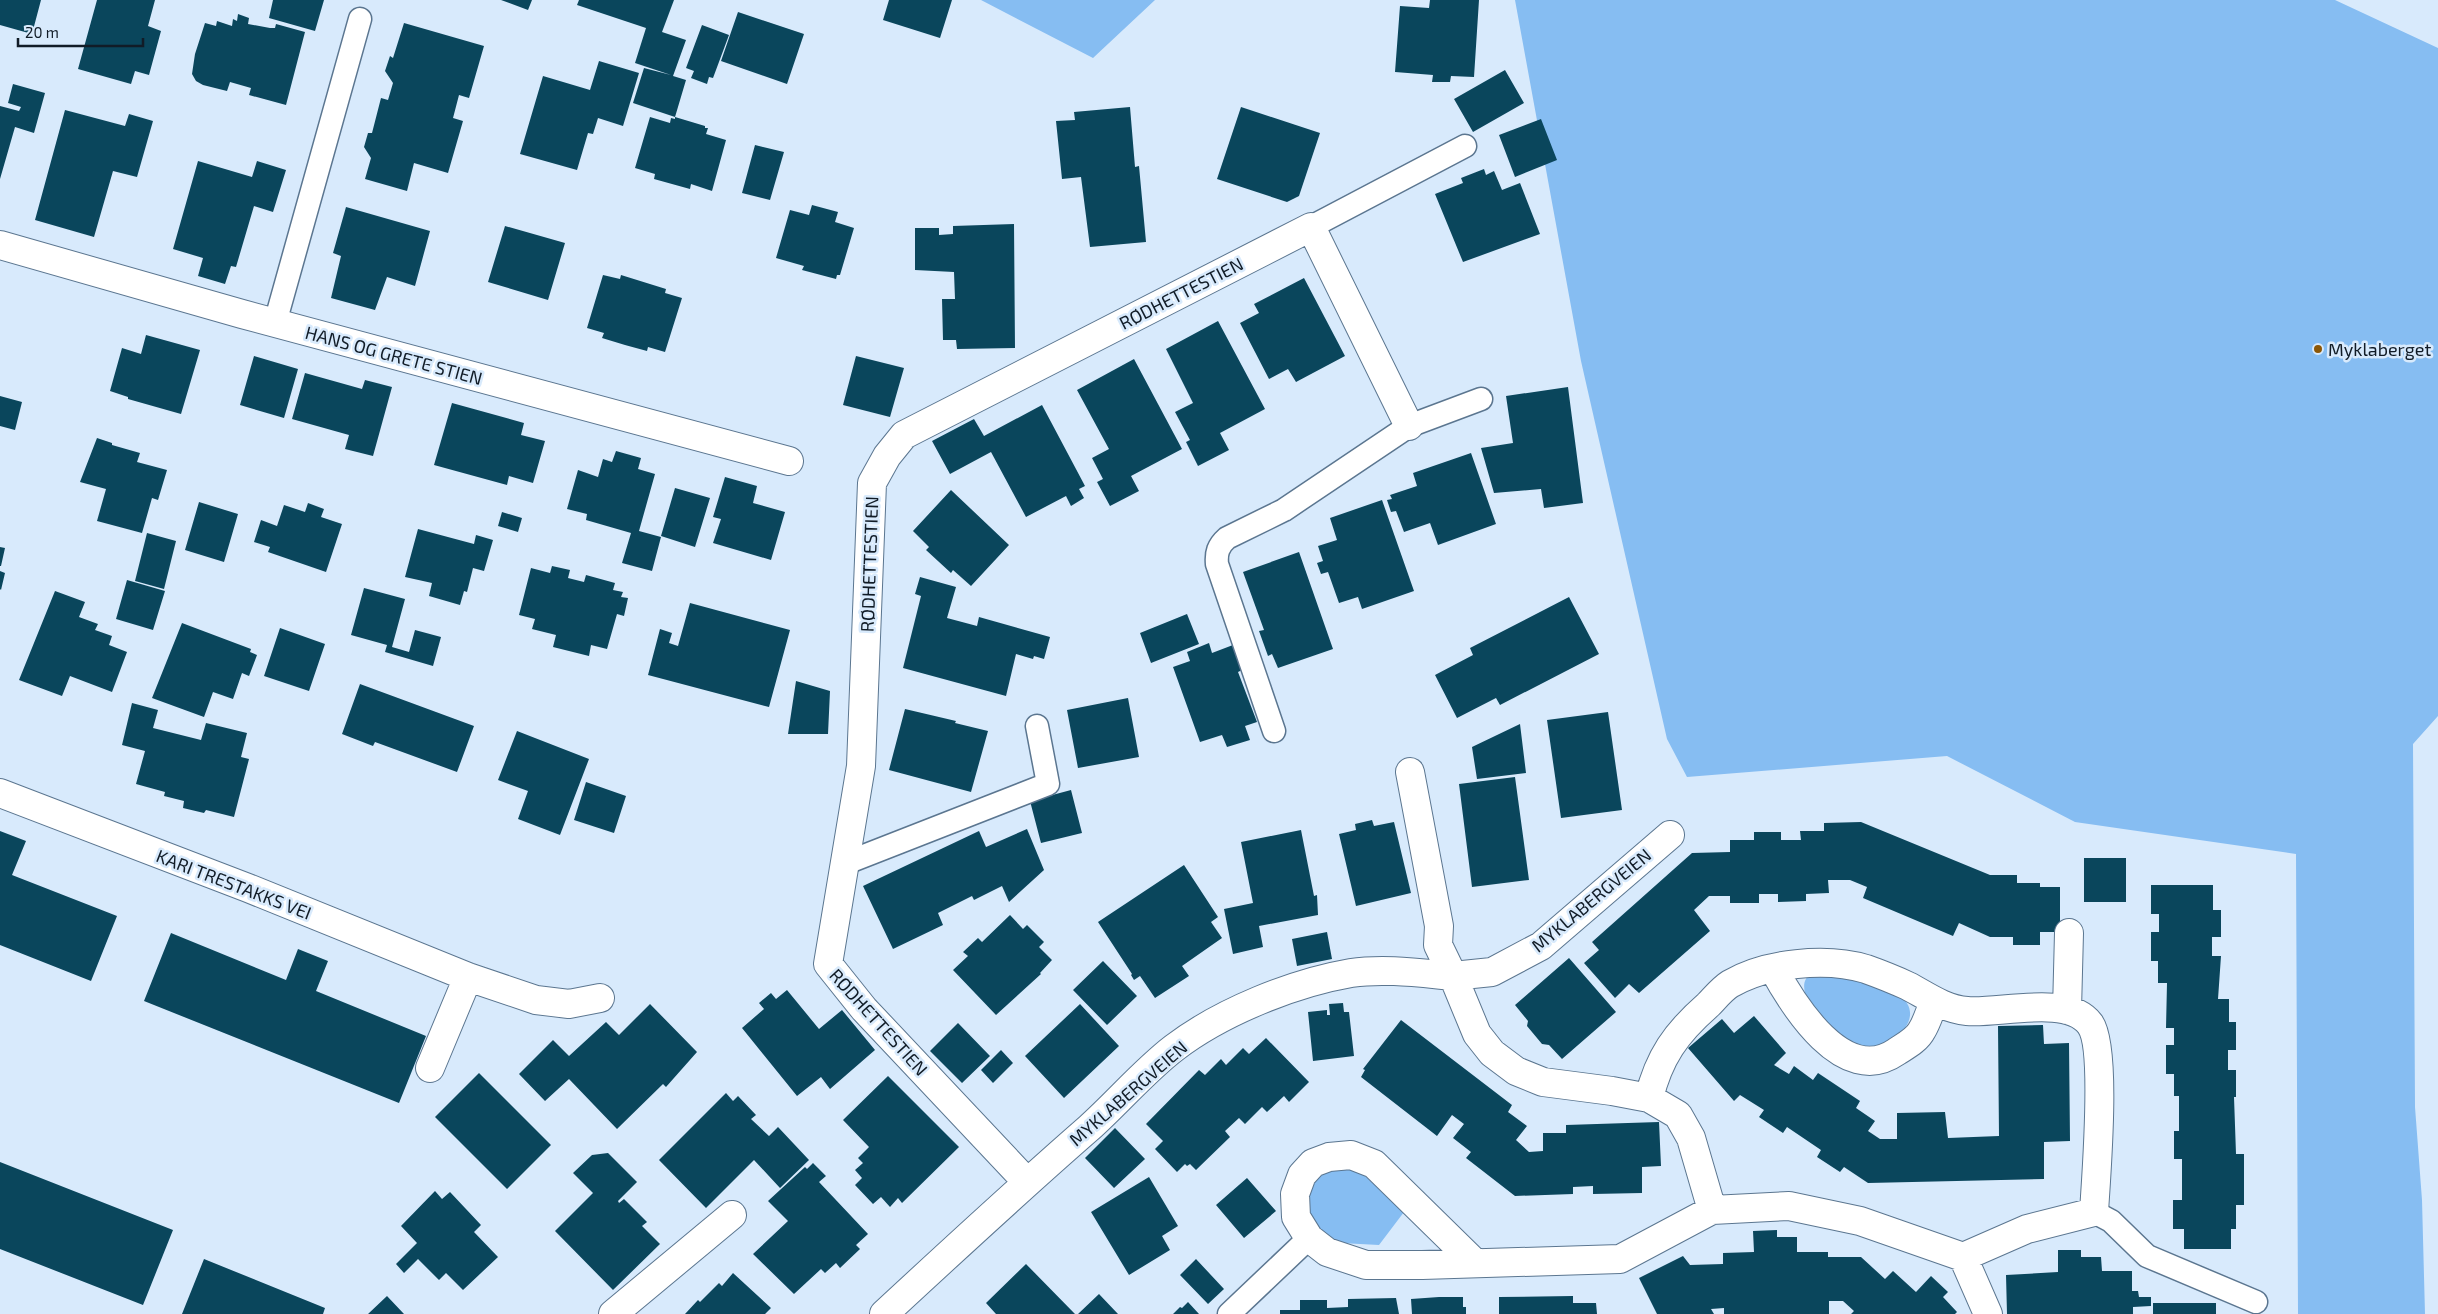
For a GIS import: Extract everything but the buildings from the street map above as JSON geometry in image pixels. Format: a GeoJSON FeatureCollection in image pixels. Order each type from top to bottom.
{"type":"FeatureCollection","features":[{"type":"Feature","properties":{"kind":"street"},"geometry":{"type":"LineString","coordinates":[[1311,227],[1409,426]]}},
{"type":"Feature","properties":{"kind":"street","name":"RØDHETTESTIEN"},"geometry":{"type":"LineString","coordinates":[[1027,1182],[864,1009],[828,964],[861,766],[872,483],[886,456],[904,436],[1311,227]]}},
{"type":"Feature","properties":{"kind":"street","name":"HANS OG GRETE STIEN"},"geometry":{"type":"LineString","coordinates":[[0,245],[275,323],[789,461]]}},
{"type":"Feature","properties":{"kind":"street"},"geometry":{"type":"LineString","coordinates":[[1410,772],[1439,926],[1438,945],[1477,1034],[1492,1053],[1516,1071],[1543,1082],[1649,1098],[1678,1114],[1691,1138],[1712,1210]]}},
{"type":"Feature","properties":{"kind":"street","name":"KARI TRESTAKKS VEI"},"geometry":{"type":"LineString","coordinates":[[0,793],[248,888],[468,977],[536,1000],[569,1004],[600,998]]}},
{"type":"Feature","properties":{"kind":"street","name":"MYKLABERGVEIEN"},"geometry":{"type":"LineString","coordinates":[[884,1314],[1027,1182],[1109,1110],[1174,1048],[1217,1021],[1308,983],[1352,973],[1412,973],[1453,976],[1492,972],[1542,946],[1670,835]]}},
{"type":"Feature","properties":{"kind":"street"},"geometry":{"type":"LineString","coordinates":[[2067,1010],[2069,933]]}},
{"type":"Feature","properties":{"kind":"street"},"geometry":{"type":"LineString","coordinates":[[1475,1263],[1374,1164],[1351,1155],[1329,1156],[1313,1164],[1302,1175],[1295,1194],[1296,1217],[1309,1238],[1327,1252],[1366,1265],[1475,1263],[1620,1259],[1712,1210],[1790,1206],[1860,1221],[1963,1256],[2027,1229],[2094,1212],[2099,1094],[2098,1047],[2092,1026],[2084,1017],[2067,1010],[2032,1008],[1966,1011],[1934,1002],[1908,986],[1865,969],[1824,963],[1773,968],[1729,984],[1686,1024],[1667,1050],[1654,1076],[1649,1098]]}},
{"type":"Feature","properties":{"kind":"street"},"geometry":{"type":"LineString","coordinates":[[1773,968],[1792,1003],[1820,1036],[1845,1054],[1869,1061],[1889,1057],[1912,1042],[1922,1031],[1934,1002]]}},
{"type":"Feature","properties":{"kind":"street"},"geometry":{"type":"LineString","coordinates":[[430,1068],[468,977]]}},
{"type":"Feature","properties":{"kind":"street"},"geometry":{"type":"LineString","coordinates":[[613,1314],[732,1214]]}},
{"type":"Feature","properties":{"kind":"street"},"geometry":{"type":"LineString","coordinates":[[1963,1256],[1988,1314]]}},
{"type":"Feature","properties":{"kind":"lane"},"geometry":{"type":"LineString","coordinates":[[275,323],[360,19]]}},
{"type":"Feature","properties":{"kind":"lane"},"geometry":{"type":"LineString","coordinates":[[1311,227],[1465,146]]}},
{"type":"Feature","properties":{"kind":"lane"},"geometry":{"type":"LineString","coordinates":[[1274,731],[1217,564],[1216,555],[1220,545],[1227,538],[1284,510],[1409,426],[1481,399]]}},
{"type":"Feature","properties":{"kind":"lane"},"geometry":{"type":"LineString","coordinates":[[846,863],[1048,784],[1038,726]]}},
{"type":"Feature","properties":{"kind":"lane"},"geometry":{"type":"LineString","coordinates":[[2094,1212],[2111,1221],[2147,1256],[2256,1302]]}},
{"type":"Feature","properties":{"kind":"lane"},"geometry":{"type":"LineString","coordinates":[[1229,1314],[1309,1238]]}},
{"type":"Feature","properties":{"kind":"shaded area"},"geometry":{"type":"Polygon","coordinates":[[[981,0],[1155,0],[1093,58],[981,0]]]}},
{"type":"Feature","properties":{"kind":"shaded area"},"geometry":{"type":"Polygon","coordinates":[[[1515,0],[2335,0],[2438,48],[2438,716],[2413,744],[2415,1107],[2422,1200],[2425,1314],[2298,1314],[2296,854],[2075,822],[1947,756],[1687,777],[1667,739],[1581,361],[1515,0]]]}},
{"type":"Feature","properties":{"kind":"shaded area"},"geometry":{"type":"Polygon","coordinates":[[[1812,973],[1866,983],[1897,994],[1907,1003],[1910,1012],[1908,1022],[1894,1039],[1883,1045],[1860,1046],[1851,1042],[1827,1027],[1810,1005],[1804,984],[1812,973]]]}},
{"type":"Feature","properties":{"kind":"shaded area"},"geometry":{"type":"Polygon","coordinates":[[[1346,1167],[1364,1175],[1404,1212],[1379,1245],[1341,1243],[1339,1247],[1317,1233],[1305,1201],[1308,1192],[1318,1176],[1323,1172],[1346,1167]]]}},
{"type":"Feature","properties":{"kind":"place","name":"Myklaberget"},"geometry":{"type":"Point","coordinates":[2318,349]}}]}
